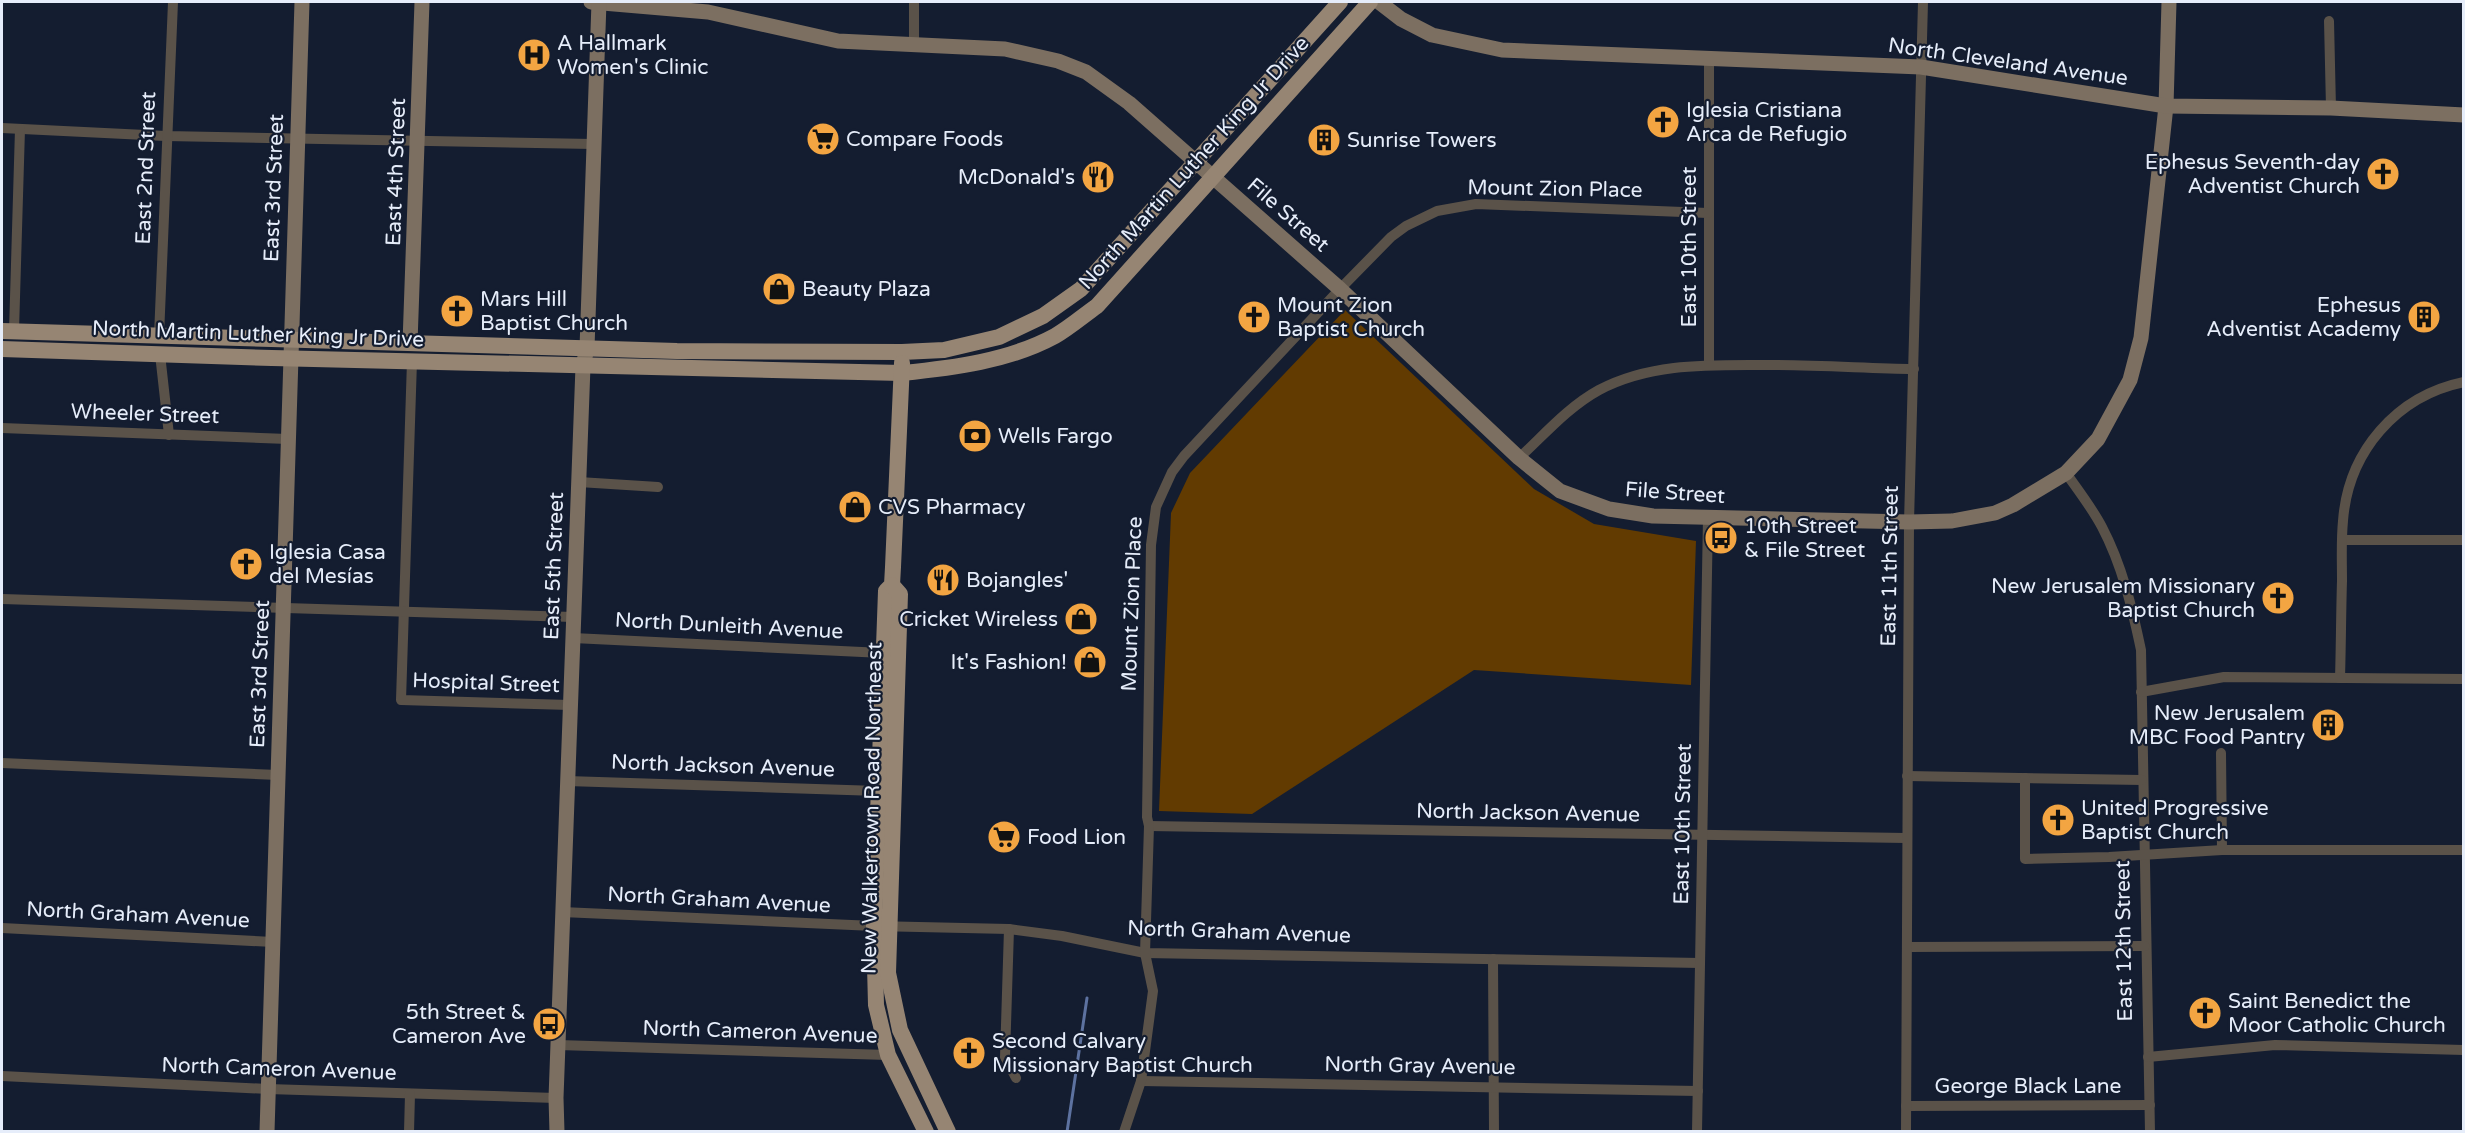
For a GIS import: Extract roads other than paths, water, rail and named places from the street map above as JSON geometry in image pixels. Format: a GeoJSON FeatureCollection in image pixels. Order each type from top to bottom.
{"type":"FeatureCollection","features":[{"type":"Feature","properties":{"kind":"main road","name":"North Martin Luther King Jr Drive"},"geometry":{"type":"LineString","coordinates":[[8,331],[587,348],[903,352],[944,350],[999,337],[1043,316],[1082,289],[1340,2]]}},
{"type":"Feature","properties":{"kind":"main road","name":"North Martin Luther King Jr Drive"},"geometry":{"type":"LineString","coordinates":[[2,349],[584,366],[902,372],[948,369],[1005,356],[1054,336],[1097,306],[1371,2]]}},
{"type":"Feature","properties":{"kind":"main road","name":"New Walkertown Road Northeast"},"geometry":{"type":"LineString","coordinates":[[903,352],[892,585],[886,591],[883,653],[878,791],[881,926],[900,1030],[946,1127]]}},
{"type":"Feature","properties":{"kind":"main road","name":"New Walkertown Road Northeast"},"geometry":{"type":"LineString","coordinates":[[892,585],[900,594],[876,1005],[888,1055],[926,1131]]}},
{"type":"Feature","properties":{"kind":"main road"},"geometry":{"type":"LineString","coordinates":[[888,1055],[904,1066],[933,1122],[946,1127]]}},
{"type":"Feature","properties":{"kind":"street","name":"East 2nd Street"},"geometry":{"type":"LineString","coordinates":[[159,336],[172,2]]}},
{"type":"Feature","properties":{"kind":"street","name":"East 3rd Street"},"geometry":{"type":"LineString","coordinates":[[267,1131],[302,2]]}},
{"type":"Feature","properties":{"kind":"street","name":"East 4th Street"},"geometry":{"type":"LineString","coordinates":[[410,343],[422,2]]}},
{"type":"Feature","properties":{"kind":"street"},"geometry":{"type":"LineString","coordinates":[[591,2],[708,12],[838,41],[1005,49],[1058,61],[1086,72],[1126,100],[1214,177]]}},
{"type":"Feature","properties":{"kind":"street","name":"East 5th Street"},"geometry":{"type":"LineString","coordinates":[[557,1131],[562,912],[584,366],[587,348],[599,2]]}},
{"type":"Feature","properties":{"kind":"street"},"geometry":{"type":"LineString","coordinates":[[914,2],[914,45]]}},
{"type":"Feature","properties":{"kind":"street","name":"North Cleveland Avenue"},"geometry":{"type":"LineString","coordinates":[[1379,2],[1401,19],[1432,36],[1502,50],[1921,67],[2166,106],[2331,108],[2463,115]]}},
{"type":"Feature","properties":{"kind":"street","name":"East 11th Street"},"geometry":{"type":"LineString","coordinates":[[1906,1131],[1909,522],[1923,2]]}},
{"type":"Feature","properties":{"kind":"street"},"geometry":{"type":"LineString","coordinates":[[2066,473],[2098,439],[2122,398],[2136,362],[2145,305],[2166,106],[2169,2]]}},
{"type":"Feature","properties":{"kind":"street"},"geometry":{"type":"LineString","coordinates":[[2329,21],[2331,108]]}},
{"type":"Feature","properties":{"kind":"street","name":"East 10th Street"},"geometry":{"type":"LineString","coordinates":[[1709,58],[1709,364]]}},
{"type":"Feature","properties":{"kind":"street"},"geometry":{"type":"LineString","coordinates":[[2,128],[166,136],[593,144]]}},
{"type":"Feature","properties":{"kind":"street"},"geometry":{"type":"LineString","coordinates":[[8,331],[20,129]]}},
{"type":"Feature","properties":{"kind":"street","name":"File Street"},"geometry":{"type":"LineString","coordinates":[[1214,177],[1340,289],[1519,458],[1560,491],[1609,509],[1653,516],[1952,521],[1995,513],[2013,505],[2066,473]]}},
{"type":"Feature","properties":{"kind":"street","name":"Mount Zion Place"},"geometry":{"type":"LineString","coordinates":[[1124,1131],[1141,1081],[1153,991],[1145,953],[1149,826],[1147,817],[1150,557],[1156,507],[1172,472],[1184,456],[1391,237],[1406,226],[1437,211],[1456,207],[1534,205],[1708,213]]}},
{"type":"Feature","properties":{"kind":"street"},"geometry":{"type":"LineString","coordinates":[[160,354],[169,435]]}},
{"type":"Feature","properties":{"kind":"street"},"geometry":{"type":"LineString","coordinates":[[405,612],[412,361]]}},
{"type":"Feature","properties":{"kind":"street"},"geometry":{"type":"LineString","coordinates":[[1519,458],[1580,403],[1614,383],[1665,369],[1709,364],[1914,369]]}},
{"type":"Feature","properties":{"kind":"street"},"geometry":{"type":"LineString","coordinates":[[2340,678],[2343,520],[2353,473],[2372,439],[2392,417],[2415,400],[2433,391],[2463,382]]}},
{"type":"Feature","properties":{"kind":"street","name":"Wheeler Street"},"geometry":{"type":"LineString","coordinates":[[2,428],[288,439]]}},
{"type":"Feature","properties":{"kind":"street","name":"East 12th Street"},"geometry":{"type":"LineString","coordinates":[[2066,473],[2101,525],[2118,562],[2132,606],[2141,650],[2143,855],[2150,1131]]}},
{"type":"Feature","properties":{"kind":"street"},"geometry":{"type":"LineString","coordinates":[[579,482],[658,487]]}},
{"type":"Feature","properties":{"kind":"street","name":"East 10th Street"},"geometry":{"type":"LineString","coordinates":[[1697,1131],[1708,517]]}},
{"type":"Feature","properties":{"kind":"street"},"geometry":{"type":"LineString","coordinates":[[2342,540],[2463,540]]}},
{"type":"Feature","properties":{"kind":"street"},"geometry":{"type":"LineString","coordinates":[[2,599],[573,617]]}},
{"type":"Feature","properties":{"kind":"street","name":"Hospital Street"},"geometry":{"type":"LineString","coordinates":[[405,612],[401,700],[570,705]]}},
{"type":"Feature","properties":{"kind":"street","name":"North Dunleith Avenue"},"geometry":{"type":"LineString","coordinates":[[573,638],[883,653]]}},
{"type":"Feature","properties":{"kind":"street"},"geometry":{"type":"LineString","coordinates":[[2141,692],[2224,677],[2463,679]]}},
{"type":"Feature","properties":{"kind":"street"},"geometry":{"type":"LineString","coordinates":[[2222,753],[2222,850]]}},
{"type":"Feature","properties":{"kind":"street"},"geometry":{"type":"LineString","coordinates":[[2,763],[278,775]]}},
{"type":"Feature","properties":{"kind":"street"},"geometry":{"type":"LineString","coordinates":[[1907,776],[2142,780]]}},
{"type":"Feature","properties":{"kind":"street"},"geometry":{"type":"LineString","coordinates":[[2025,778],[2025,859],[2222,850],[2463,850]]}},
{"type":"Feature","properties":{"kind":"street","name":"North Jackson Avenue"},"geometry":{"type":"LineString","coordinates":[[567,781],[878,791]]}},
{"type":"Feature","properties":{"kind":"street","name":"North Jackson Avenue"},"geometry":{"type":"LineString","coordinates":[[1149,826],[1906,838]]}},
{"type":"Feature","properties":{"kind":"street","name":"North Graham Avenue"},"geometry":{"type":"LineString","coordinates":[[562,912],[881,926],[1009,929],[1062,936],[1145,953],[1700,963]]}},
{"type":"Feature","properties":{"kind":"street","name":"North Graham Avenue"},"geometry":{"type":"LineString","coordinates":[[2,928],[273,942]]}},
{"type":"Feature","properties":{"kind":"street"},"geometry":{"type":"LineString","coordinates":[[1009,929],[1005,1057],[1016,1078]]}},
{"type":"Feature","properties":{"kind":"street"},"geometry":{"type":"LineString","coordinates":[[1906,947],[2145,946]]}},
{"type":"Feature","properties":{"kind":"street"},"geometry":{"type":"LineString","coordinates":[[1493,959],[1494,1131]]}},
{"type":"Feature","properties":{"kind":"street","name":"North Cameron Avenue"},"geometry":{"type":"LineString","coordinates":[[558,1045],[888,1055]]}},
{"type":"Feature","properties":{"kind":"street"},"geometry":{"type":"LineString","coordinates":[[2148,1057],[2275,1045],[2463,1050]]}},
{"type":"Feature","properties":{"kind":"street","name":"North Cameron Avenue"},"geometry":{"type":"LineString","coordinates":[[2,1076],[268,1089],[556,1098]]}},
{"type":"Feature","properties":{"kind":"street","name":"North Gray Avenue"},"geometry":{"type":"LineString","coordinates":[[1141,1081],[1698,1090]]}},
{"type":"Feature","properties":{"kind":"street"},"geometry":{"type":"LineString","coordinates":[[409,1131],[410,1094]]}},
{"type":"Feature","properties":{"kind":"street","name":"George Black Lane"},"geometry":{"type":"LineString","coordinates":[[1906,1106],[2150,1105]]}},
{"type":"Feature","properties":{"kind":"waterway"},"geometry":{"type":"LineString","coordinates":[[1067,1132],[1087,998]]}},
{"type":"Feature","properties":{"kind":"place","name":"A Hallmark Women's Clinic"},"geometry":{"type":"Point","coordinates":[534,55]}},
{"type":"Feature","properties":{"kind":"place","name":"Iglesia Cristiana Arca de Refugio"},"geometry":{"type":"Point","coordinates":[1663,122]}},
{"type":"Feature","properties":{"kind":"place","name":"Compare Foods"},"geometry":{"type":"Point","coordinates":[823,139]}},
{"type":"Feature","properties":{"kind":"place","name":"Sunrise Towers"},"geometry":{"type":"Point","coordinates":[1324,140]}},
{"type":"Feature","properties":{"kind":"place","name":"Ephesus Seventh-day Adventist Church"},"geometry":{"type":"Point","coordinates":[2383,174]}},
{"type":"Feature","properties":{"kind":"place","name":"McDonald's"},"geometry":{"type":"Point","coordinates":[1098,177]}},
{"type":"Feature","properties":{"kind":"place","name":"Beauty Plaza"},"geometry":{"type":"Point","coordinates":[779,289]}},
{"type":"Feature","properties":{"kind":"place","name":"Mars Hill Baptist Church"},"geometry":{"type":"Point","coordinates":[457,311]}},
{"type":"Feature","properties":{"kind":"place","name":"Mount Zion Baptist Church"},"geometry":{"type":"Point","coordinates":[1254,317]}},
{"type":"Feature","properties":{"kind":"place","name":"Ephesus Adventist Academy"},"geometry":{"type":"Point","coordinates":[2424,317]}},
{"type":"Feature","properties":{"kind":"place","name":"Wells Fargo"},"geometry":{"type":"Point","coordinates":[975,436]}},
{"type":"Feature","properties":{"kind":"place","name":"CVS Pharmacy"},"geometry":{"type":"Point","coordinates":[855,507]}},
{"type":"Feature","properties":{"kind":"place","name":"10th Street & File Street"},"geometry":{"type":"Point","coordinates":[1721,538]}},
{"type":"Feature","properties":{"kind":"place","name":"Iglesia Casa del Mesías"},"geometry":{"type":"Point","coordinates":[246,564]}},
{"type":"Feature","properties":{"kind":"place","name":"Bojangles'"},"geometry":{"type":"Point","coordinates":[943,580]}},
{"type":"Feature","properties":{"kind":"place","name":"New Jerusalem Missionary Baptist Church"},"geometry":{"type":"Point","coordinates":[2278,598]}},
{"type":"Feature","properties":{"kind":"place","name":"Cricket Wireless"},"geometry":{"type":"Point","coordinates":[1081,619]}},
{"type":"Feature","properties":{"kind":"place","name":"It's Fashion!"},"geometry":{"type":"Point","coordinates":[1090,662]}},
{"type":"Feature","properties":{"kind":"place","name":"New Jerusalem MBC Food Pantry"},"geometry":{"type":"Point","coordinates":[2328,725]}},
{"type":"Feature","properties":{"kind":"place","name":"United Progressive Baptist Church"},"geometry":{"type":"Point","coordinates":[2058,820]}},
{"type":"Feature","properties":{"kind":"place","name":"Food Lion"},"geometry":{"type":"Point","coordinates":[1004,837]}},
{"type":"Feature","properties":{"kind":"place","name":"Saint Benedict the Moor Catholic Church"},"geometry":{"type":"Point","coordinates":[2205,1013]}},
{"type":"Feature","properties":{"kind":"place","name":"5th Street & Cameron Ave"},"geometry":{"type":"Point","coordinates":[549,1024]}},
{"type":"Feature","properties":{"kind":"place","name":"Second Calvary Missionary Baptist Church"},"geometry":{"type":"Point","coordinates":[969,1053]}}]}
